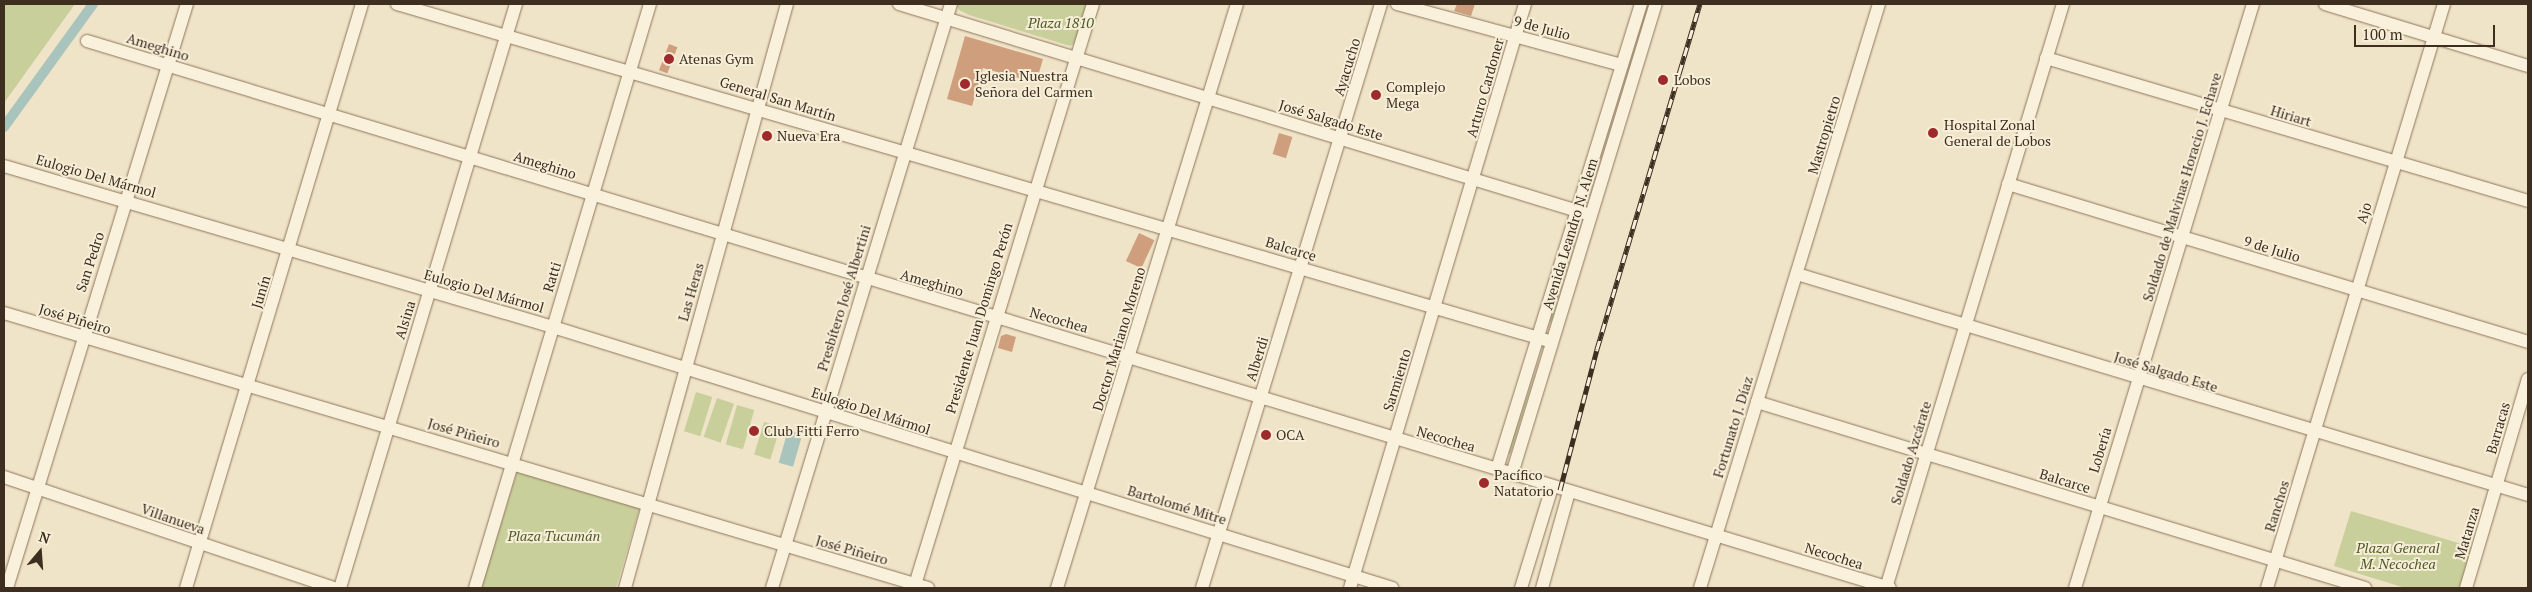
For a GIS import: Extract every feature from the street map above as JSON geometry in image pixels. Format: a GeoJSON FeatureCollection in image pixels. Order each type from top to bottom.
{"type":"FeatureCollection","features":[{"type":"Feature","properties":{"kind":"street","name":"San Pedro"},"geometry":{"type":"LineString","coordinates":[[7,588],[82,337],[186,4]]}},
{"type":"Feature","properties":{"kind":"street","name":"Junín"},"geometry":{"type":"LineString","coordinates":[[186,588],[331,114],[362,4]]}},
{"type":"Feature","properties":{"kind":"street","name":"General San Martín"},"geometry":{"type":"LineString","coordinates":[[397,4],[759,108],[904,152],[1036,188]]}},
{"type":"Feature","properties":{"kind":"street","name":"Alsina"},"geometry":{"type":"LineString","coordinates":[[340,588],[516,4]]}},
{"type":"Feature","properties":{"kind":"street","name":"Ratti"},"geometry":{"type":"LineString","coordinates":[[476,588],[650,4]]}},
{"type":"Feature","properties":{"kind":"street","name":"Las Heras"},"geometry":{"type":"LineString","coordinates":[[625,588],[684,368],[788,4]]}},
{"type":"Feature","properties":{"kind":"street","name":"José Salgado Este"},"geometry":{"type":"LineString","coordinates":[[900,4],[1591,215]]}},
{"type":"Feature","properties":{"kind":"street","name":"Presbítero José Albertini"},"geometry":{"type":"LineString","coordinates":[[772,588],[865,279],[951,4]]}},
{"type":"Feature","properties":{"kind":"street","name":"Presidente Juan Domingo Perón"},"geometry":{"type":"LineString","coordinates":[[914,586],[994,317],[1093,4]]}},
{"type":"Feature","properties":{"kind":"street","name":"Doctor Mariano Moreno"},"geometry":{"type":"LineString","coordinates":[[1057,588],[1237,4]]}},
{"type":"Feature","properties":{"kind":"street","name":"Ayacucho"},"geometry":{"type":"LineString","coordinates":[[1340,138],[1382,4]]}},
{"type":"Feature","properties":{"kind":"street","name":"9 de Julio"},"geometry":{"type":"LineString","coordinates":[[1398,4],[1622,65]]}},
{"type":"Feature","properties":{"kind":"street","name":"Arturo Cardoner"},"geometry":{"type":"LineString","coordinates":[[1473,180],[1525,4]]}},
{"type":"Feature","properties":{"kind":"street","name":"Avenida Leandro N. Alem"},"geometry":{"type":"LineString","coordinates":[[1497,469],[1641,4]]}},
{"type":"Feature","properties":{"kind":"street","name":"Avenida Leandro N. Alem"},"geometry":{"type":"LineString","coordinates":[[1512,474],[1656,4]]}},
{"type":"Feature","properties":{"kind":"street","name":"Mastropietro"},"geometry":{"type":"LineString","coordinates":[[1797,274],[1879,4]]}},
{"type":"Feature","properties":{"kind":"street","name":"Soldado Azcárate"},"geometry":{"type":"LineString","coordinates":[[1887,588],[2063,4]]}},
{"type":"Feature","properties":{"kind":"street","name":"Soldado de Malvinas Horacio J. Echave"},"geometry":{"type":"LineString","coordinates":[[2138,379],[2253,4]]}},
{"type":"Feature","properties":{"kind":"street"},"geometry":{"type":"LineString","coordinates":[[2326,4],[2528,66]]}},
{"type":"Feature","properties":{"kind":"street","name":"Ajo"},"geometry":{"type":"LineString","coordinates":[[2315,432],[2444,4]]}},
{"type":"Feature","properties":{"kind":"street"},"geometry":{"type":"LineString","coordinates":[[1631,34],[1646,38]]}},
{"type":"Feature","properties":{"kind":"street","name":"Ameghino"},"geometry":{"type":"LineString","coordinates":[[87,41],[994,317]]}},
{"type":"Feature","properties":{"kind":"street","name":"Hiriart"},"geometry":{"type":"LineString","coordinates":[[2046,58],[2528,201]]}},
{"type":"Feature","properties":{"kind":"street"},"geometry":{"type":"LineString","coordinates":[[1611,100],[1625,104]]}},
{"type":"Feature","properties":{"kind":"street","name":"Alberdi"},"geometry":{"type":"LineString","coordinates":[[1202,588],[1340,138]]}},
{"type":"Feature","properties":{"kind":"street","name":"Eulogio Del Mármol"},"geometry":{"type":"LineString","coordinates":[[4,166],[553,327],[954,453]]}},
{"type":"Feature","properties":{"kind":"street","name":"Sarmiento"},"geometry":{"type":"LineString","coordinates":[[1352,582],[1473,180]]}},
{"type":"Feature","properties":{"kind":"street","name":"9 de Julio"},"geometry":{"type":"LineString","coordinates":[[2008,184],[2528,342]]}},
{"type":"Feature","properties":{"kind":"street","name":"Balcarce"},"geometry":{"type":"LineString","coordinates":[[1036,188],[1552,342]]}},
{"type":"Feature","properties":{"kind":"street","name":"José Salgado Este"},"geometry":{"type":"LineString","coordinates":[[1797,274],[2528,496]]}},
{"type":"Feature","properties":{"kind":"street","name":"Fortunato J. Díaz"},"geometry":{"type":"LineString","coordinates":[[1700,588],[1797,274]]}},
{"type":"Feature","properties":{"kind":"street","name":"José Piñeiro"},"geometry":{"type":"LineString","coordinates":[[4,313],[512,462],[914,586],[928,588]]}},
{"type":"Feature","properties":{"kind":"street","name":"Necochea"},"geometry":{"type":"LineString","coordinates":[[994,317],[1130,356],[1394,439],[1887,588]]}},
{"type":"Feature","properties":{"kind":"street","name":"Barracas"},"geometry":{"type":"LineString","coordinates":[[2497,486],[2528,378]]}},
{"type":"Feature","properties":{"kind":"street","name":"Lobería"},"geometry":{"type":"LineString","coordinates":[[2075,588],[2138,379]]}},
{"type":"Feature","properties":{"kind":"street","name":"Balcarce"},"geometry":{"type":"LineString","coordinates":[[1756,402],[2365,588]]}},
{"type":"Feature","properties":{"kind":"street","name":"Ranchos"},"geometry":{"type":"LineString","coordinates":[[2267,588],[2315,432]]}},
{"type":"Feature","properties":{"kind":"street","name":"Bartolomé Mitre"},"geometry":{"type":"LineString","coordinates":[[954,453],[1219,533],[1352,582],[1392,588]]}},
{"type":"Feature","properties":{"kind":"street","name":"Villanueva"},"geometry":{"type":"LineString","coordinates":[[4,477],[333,588]]}},
{"type":"Feature","properties":{"kind":"street","name":"Matanza"},"geometry":{"type":"LineString","coordinates":[[2466,588],[2497,486]]}},
{"type":"Feature","properties":{"kind":"street"},"geometry":{"type":"LineString","coordinates":[[1521,588],[1552,487]]}},
{"type":"Feature","properties":{"kind":"street"},"geometry":{"type":"LineString","coordinates":[[1542,588],[1569,492]]}},
{"type":"Feature","properties":{"kind":"green space"},"geometry":{"type":"Polygon","coordinates":[[[4,4],[75,4],[4,103],[4,4]]]}},
{"type":"Feature","properties":{"kind":"green space","name":"Plaza 1810"},"geometry":{"type":"Polygon","coordinates":[[[956,4],[1088,4],[1075,43],[1070,46],[969,15],[959,10],[956,4]]]}},
{"type":"Feature","properties":{"kind":"green space"},"geometry":{"type":"Polygon","coordinates":[[[1578,230],[1552,321],[1550,322],[1549,321],[1578,230]]]}},
{"type":"Feature","properties":{"kind":"green space"},"geometry":{"type":"Polygon","coordinates":[[[1540,357],[1511,453],[1509,454],[1508,453],[1540,357]]]}},
{"type":"Feature","properties":{"kind":"green space"},"geometry":{"type":"Polygon","coordinates":[[[696,392],[712,397],[700,436],[684,431],[696,392]]]}},
{"type":"Feature","properties":{"kind":"green space"},"geometry":{"type":"Polygon","coordinates":[[[717,398],[734,404],[721,443],[704,437],[717,398]]]}},
{"type":"Feature","properties":{"kind":"green space"},"geometry":{"type":"Polygon","coordinates":[[[737,405],[754,410],[743,449],[726,444],[737,405]]]}},
{"type":"Feature","properties":{"kind":"green space"},"geometry":{"type":"Polygon","coordinates":[[[764,422],[780,427],[770,459],[754,455],[764,422]]]}},
{"type":"Feature","properties":{"kind":"green space","name":"Plaza Tucumán"},"geometry":{"type":"Polygon","coordinates":[[[518,469],[640,507],[616,588],[481,588],[518,469]]]}},
{"type":"Feature","properties":{"kind":"green space","name":"Plaza General M. Necochea"},"geometry":{"type":"Polygon","coordinates":[[[2351,511],[2472,547],[2459,588],[2405,588],[2334,566],[2351,511]]]}},
{"type":"Feature","properties":{"kind":"water"},"geometry":{"type":"Polygon","coordinates":[[[788,430],[802,434],[793,467],[779,463],[788,430]]]}},
{"type":"Feature","properties":{"kind":"building"},"geometry":{"type":"Polygon","coordinates":[[[1457,4],[1475,4],[1471,16],[1454,11],[1457,4]]]}},
{"type":"Feature","properties":{"kind":"building"},"geometry":{"type":"Polygon","coordinates":[[[965,36],[1043,59],[1036,83],[983,68],[972,106],[947,99],[965,36]]]}},
{"type":"Feature","properties":{"kind":"building","name":"Atenas Gym"},"geometry":{"type":"Polygon","coordinates":[[[669,44],[677,47],[667,73],[659,70],[669,44]]]}},
{"type":"Feature","properties":{"kind":"building"},"geometry":{"type":"Polygon","coordinates":[[[1279,133],[1292,137],[1286,158],[1273,154],[1279,133]]]}},
{"type":"Feature","properties":{"kind":"building"},"geometry":{"type":"Polygon","coordinates":[[[1139,233],[1154,240],[1141,268],[1126,261],[1139,233]]]}},
{"type":"Feature","properties":{"kind":"building"},"geometry":{"type":"Polygon","coordinates":[[[1006,334],[1016,337],[1012,352],[998,348],[1001,336],[1006,334]]]}},
{"type":"Feature","properties":{"kind":"waterway"},"geometry":{"type":"LineString","coordinates":[[4,127],[93,4]]}},
{"type":"Feature","properties":{"kind":"railway"},"geometry":{"type":"LineString","coordinates":[[1560,490],[1597,349],[1700,4]]}},
{"type":"Feature","properties":{"kind":"place","name":"Atenas Gym"},"geometry":{"type":"Point","coordinates":[669,59]}},
{"type":"Feature","properties":{"kind":"place","name":"Lobos"},"geometry":{"type":"Point","coordinates":[1663,80]}},
{"type":"Feature","properties":{"kind":"place","name":"Iglesia Nuestra Señora del Carmen"},"geometry":{"type":"Point","coordinates":[965,84]}},
{"type":"Feature","properties":{"kind":"place","name":"Complejo Mega"},"geometry":{"type":"Point","coordinates":[1376,95]}},
{"type":"Feature","properties":{"kind":"place","name":"Hospital Zonal General de Lobos"},"geometry":{"type":"Point","coordinates":[1933,133]}},
{"type":"Feature","properties":{"kind":"place","name":"Nueva Era"},"geometry":{"type":"Point","coordinates":[767,136]}},
{"type":"Feature","properties":{"kind":"place","name":"Club Fitti Ferro"},"geometry":{"type":"Point","coordinates":[754,431]}},
{"type":"Feature","properties":{"kind":"place","name":"OCA"},"geometry":{"type":"Point","coordinates":[1266,435]}},
{"type":"Feature","properties":{"kind":"place","name":"Pacífico Natatorio"},"geometry":{"type":"Point","coordinates":[1484,483]}}]}
